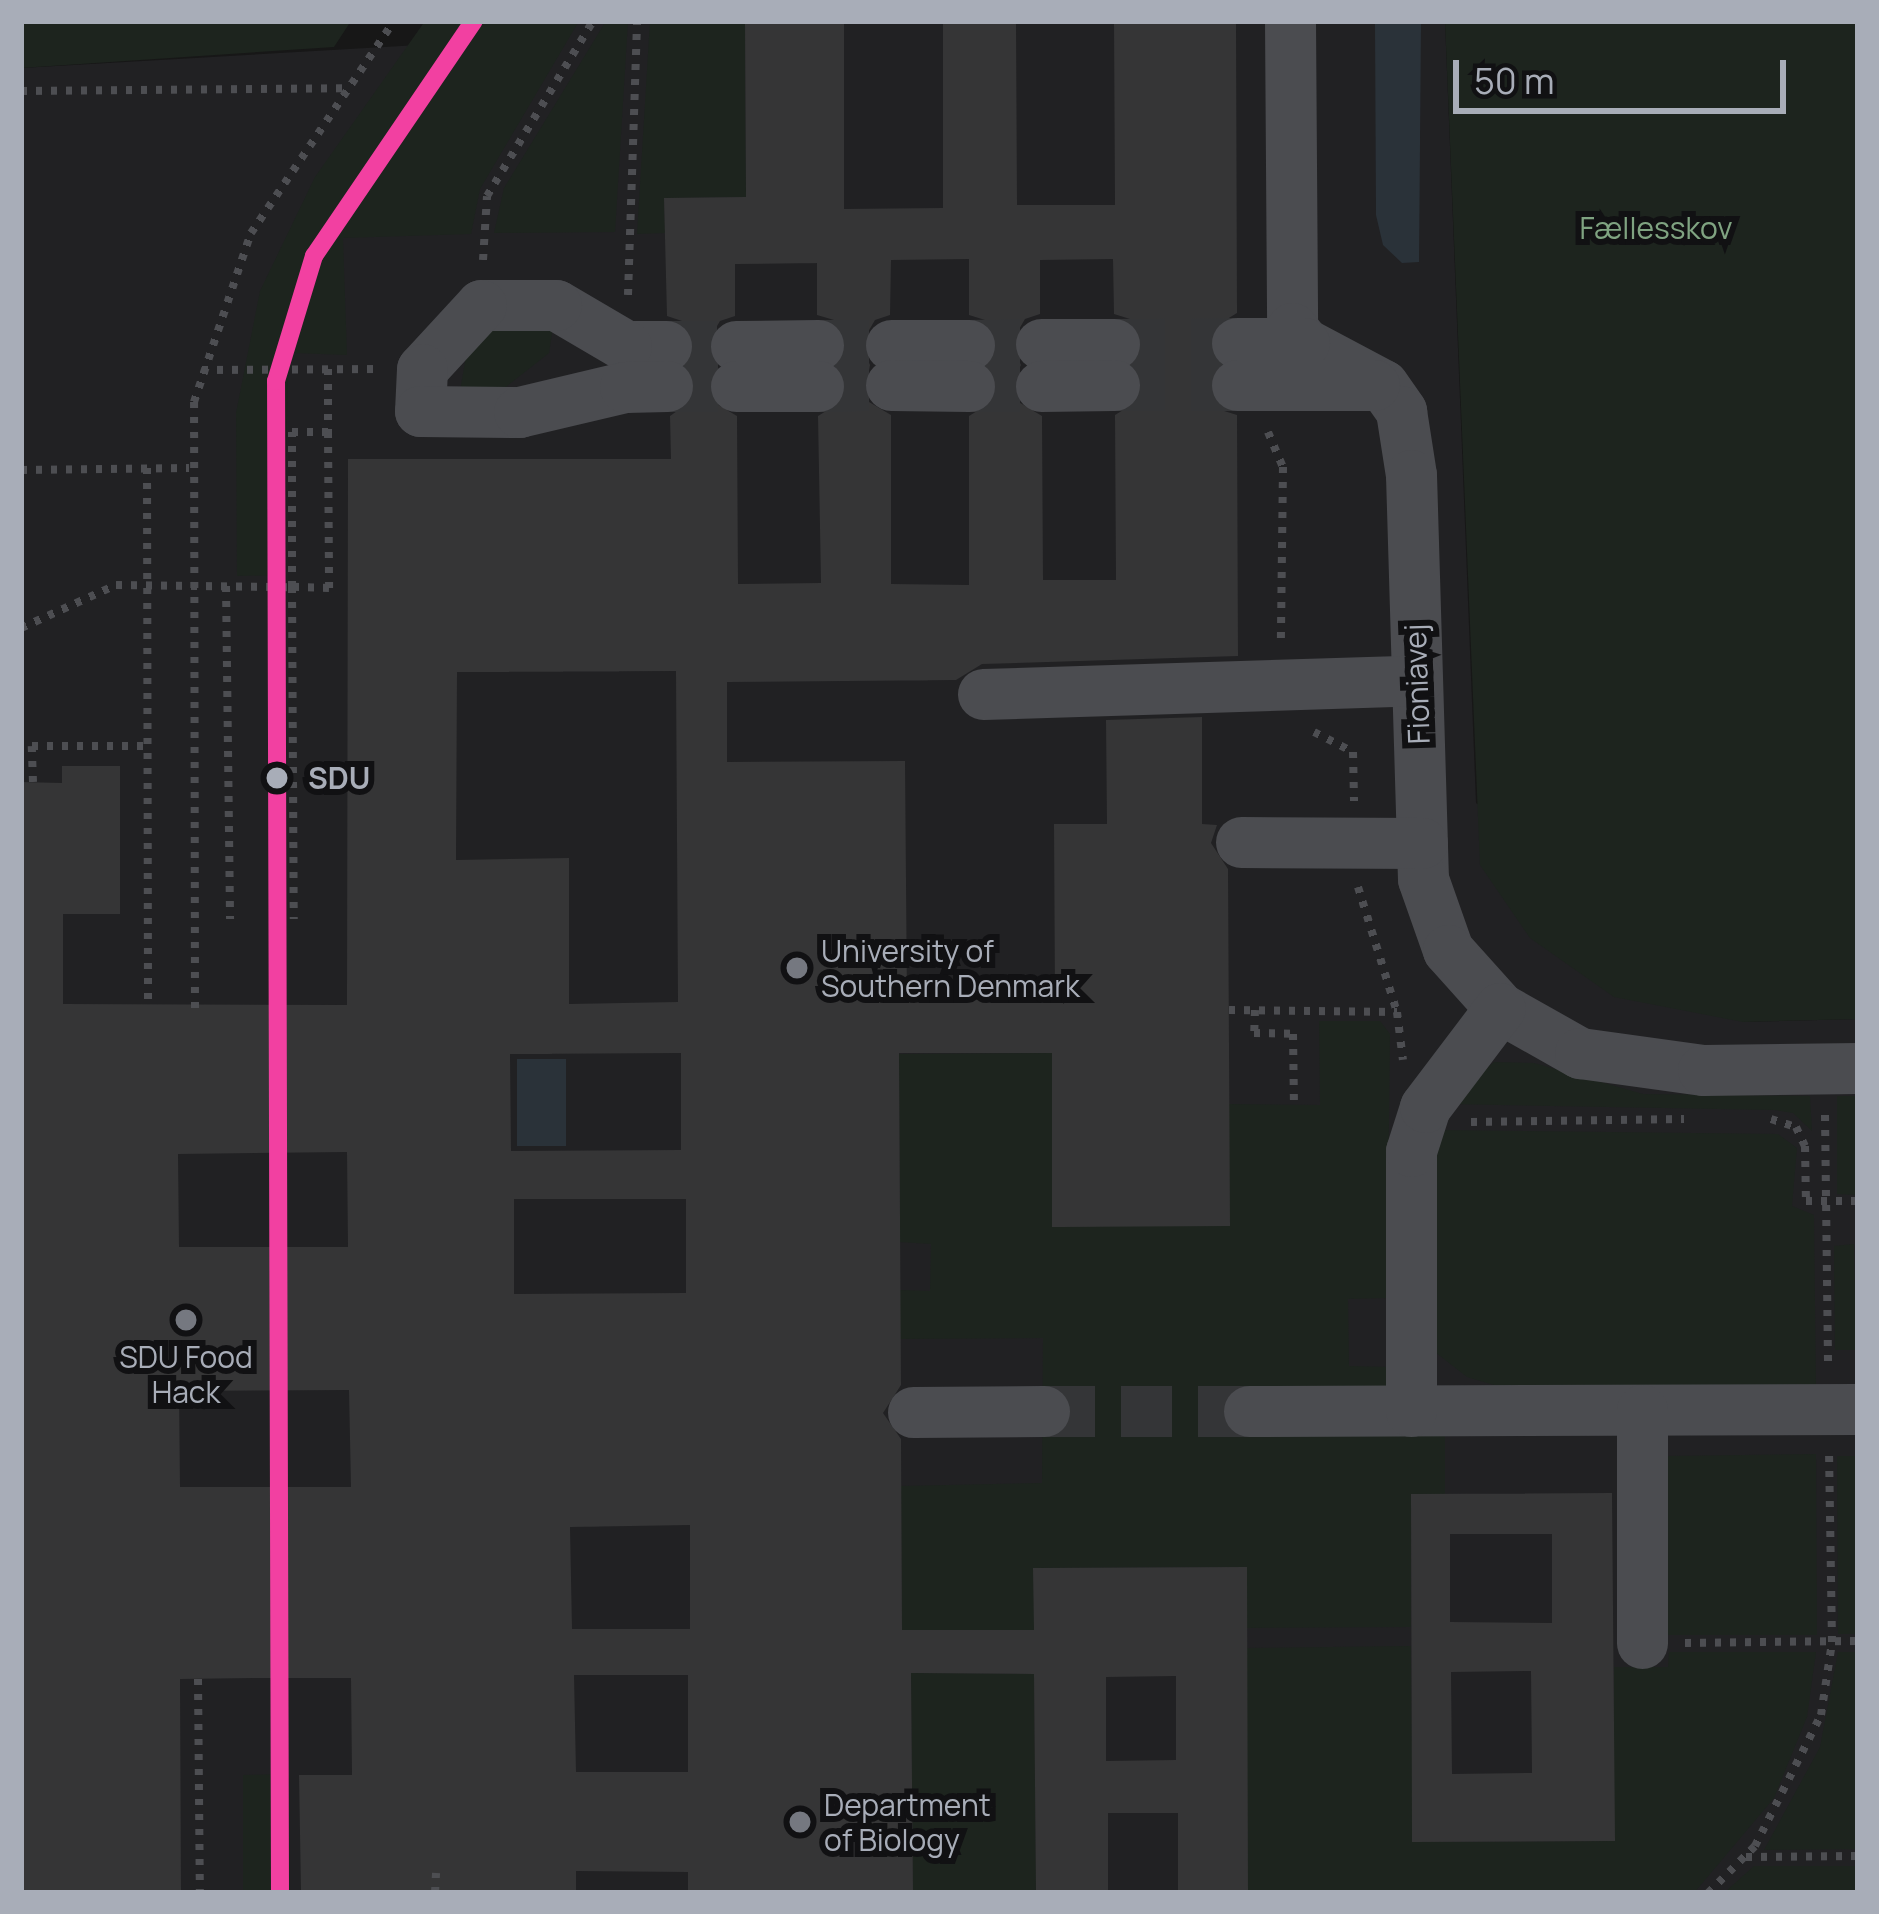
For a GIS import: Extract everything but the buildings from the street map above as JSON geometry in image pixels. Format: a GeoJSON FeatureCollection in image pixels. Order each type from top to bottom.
{"type":"FeatureCollection","features":[{"type":"Feature","properties":{"kind":"lane"},"geometry":{"type":"LineString","coordinates":[[1290,21],[1292,328],[1304,343],[1383,385]]}},
{"type":"Feature","properties":{"kind":"lane"},"geometry":{"type":"LineString","coordinates":[[481,305],[556,305],[653,359],[625,387],[519,412],[421,411],[422,369],[481,305]]}},
{"type":"Feature","properties":{"kind":"lane"},"geometry":{"type":"LineString","coordinates":[[1304,343],[1237,364],[1383,385]]}},
{"type":"Feature","properties":{"kind":"lane"},"geometry":{"type":"LineString","coordinates":[[891,365],[969,365]]}},
{"type":"Feature","properties":{"kind":"lane"},"geometry":{"type":"LineString","coordinates":[[1041,365],[1114,365]]}},
{"type":"Feature","properties":{"kind":"lane"},"geometry":{"type":"LineString","coordinates":[[736,366],[818,366]]}},
{"type":"Feature","properties":{"kind":"lane","name":"Fioniavej"},"geometry":{"type":"LineString","coordinates":[[1383,385],[1401,411],[1411,475],[1423,878],[1448,950],[1500,1008],[1580,1053],[1641,1066],[1842,1068]]}},
{"type":"Feature","properties":{"kind":"lane"},"geometry":{"type":"LineString","coordinates":[[983,694],[1417,680]]}},
{"type":"Feature","properties":{"kind":"lane"},"geometry":{"type":"LineString","coordinates":[[1241,842],[1422,843]]}},
{"type":"Feature","properties":{"kind":"lane"},"geometry":{"type":"LineString","coordinates":[[1411,1411],[1411,1151],[1425,1107],[1500,1008]]}},
{"type":"Feature","properties":{"kind":"lane"},"geometry":{"type":"LineString","coordinates":[[1642,1410],[1654,1643]]}},
{"type":"Feature","properties":{"kind":"lane"},"geometry":{"type":"LineString","coordinates":[[1249,1411],[1843,1410]]}},
{"type":"Feature","properties":{"kind":"lane"},"geometry":{"type":"LineString","coordinates":[[913,1412],[1044,1412]]}},
{"type":"Feature","properties":{"kind":"path"},"geometry":{"type":"LineString","coordinates":[[195,1008],[189,468],[202,370],[251,233],[394,21]]}},
{"type":"Feature","properties":{"kind":"path"},"geometry":{"type":"LineString","coordinates":[[481,305],[487,196],[593,21]]}},
{"type":"Feature","properties":{"kind":"path"},"geometry":{"type":"LineString","coordinates":[[637,21],[653,359]]}},
{"type":"Feature","properties":{"kind":"path"},"geometry":{"type":"LineString","coordinates":[[21,91],[346,88]]}},
{"type":"Feature","properties":{"kind":"path"},"geometry":{"type":"LineString","coordinates":[[21,628],[116,585],[329,588],[328,369],[202,370]]}},
{"type":"Feature","properties":{"kind":"path"},"geometry":{"type":"LineString","coordinates":[[294,919],[292,432],[328,432]]}},
{"type":"Feature","properties":{"kind":"path"},"geometry":{"type":"LineString","coordinates":[[147,468],[148,1008]]}},
{"type":"Feature","properties":{"kind":"path"},"geometry":{"type":"LineString","coordinates":[[21,470],[189,468]]}},
{"type":"Feature","properties":{"kind":"path"},"geometry":{"type":"LineString","coordinates":[[226,586],[230,919]]}},
{"type":"Feature","properties":{"kind":"path"},"geometry":{"type":"LineString","coordinates":[[33,782],[32,746],[147,746]]}},
{"type":"Feature","properties":{"kind":"path"},"geometry":{"type":"LineString","coordinates":[[1229,1010],[1314,1010]]}},
{"type":"Feature","properties":{"kind":"path"},"geometry":{"type":"LineString","coordinates":[[1255,1010],[1254,1033],[1292,1034],[1294,1102]]}},
{"type":"Feature","properties":{"kind":"path"},"geometry":{"type":"LineString","coordinates":[[1708,1893],[1744,1857],[1795,1778],[1822,1715],[1832,1642],[1843,1410],[1823,1200],[1842,1068]]}},
{"type":"Feature","properties":{"kind":"path"},"geometry":{"type":"LineString","coordinates":[[1823,1200],[1858,1201]]}},
{"type":"Feature","properties":{"kind":"path"},"geometry":{"type":"LineString","coordinates":[[1654,1643],[1858,1642]]}},
{"type":"Feature","properties":{"kind":"path"},"geometry":{"type":"LineString","coordinates":[[198,1678],[200,1893]]}},
{"type":"Feature","properties":{"kind":"path"},"geometry":{"type":"LineString","coordinates":[[1744,1857],[1858,1856]]}},
{"type":"Feature","properties":{"kind":"path"},"geometry":{"type":"LineString","coordinates":[[435,1893],[436,1873]]}},
{"type":"Feature","properties":{"kind":"shaded area","name":"University of Southern Denmark"},"geometry":{"type":"Polygon","coordinates":[[[546,21],[1445,21],[1476,803],[1743,1022],[1858,1019],[1858,1893],[21,1893],[21,68],[539,38],[546,21]]]}},
{"type":"Feature","properties":{"kind":"shaded area"},"geometry":{"type":"Polygon","coordinates":[[[1375,21],[1421,21],[1419,262],[1402,263],[1383,245],[1376,215],[1375,21]]]}},
{"type":"Feature","properties":{"kind":"shaded area"},"geometry":{"type":"Polygon","coordinates":[[[517,1059],[566,1059],[566,1146],[517,1146],[517,1059]]]}},
{"type":"Feature","properties":{"kind":"green space"},"geometry":{"type":"Polygon","coordinates":[[[21,21],[351,21],[334,47],[21,68],[21,21]]]}},
{"type":"Feature","properties":{"kind":"green space"},"geometry":{"type":"Polygon","coordinates":[[[425,21],[579,21],[480,189],[471,234],[343,238],[347,355],[294,353],[288,379],[283,575],[237,576],[236,413],[260,291],[315,177],[425,21]]]}},
{"type":"Feature","properties":{"kind":"green space"},"geometry":{"type":"Polygon","coordinates":[[[606,21],[628,21],[615,232],[494,233],[504,188],[606,21]]]}},
{"type":"Feature","properties":{"kind":"green space"},"geometry":{"type":"Polygon","coordinates":[[[650,21],[745,21],[746,197],[664,198],[665,233],[637,234],[650,21]]]}},
{"type":"Feature","properties":{"kind":"green space","name":"Fællesskov"},"geometry":{"type":"Polygon","coordinates":[[[1445,21],[1858,21],[1858,1019],[1743,1022],[1614,997],[1530,938],[1480,865],[1445,21]]]}},
{"type":"Feature","properties":{"kind":"green space"},"geometry":{"type":"Polygon","coordinates":[[[505,317],[553,326],[549,353],[497,394],[460,391],[467,351],[505,317]]]}},
{"type":"Feature","properties":{"kind":"green space"},"geometry":{"type":"Polygon","coordinates":[[[1319,1021],[1380,1021],[1390,1034],[1387,1298],[1348,1299],[1349,1366],[1390,1367],[1445,1436],[1445,1494],[1411,1494],[1411,1627],[1247,1628],[1246,1567],[1034,1568],[1034,1631],[902,1630],[901,1486],[1042,1483],[1043,1338],[900,1339],[900,1290],[930,1291],[931,1244],[900,1242],[899,1054],[1052,1053],[1053,1226],[1229,1226],[1229,1104],[1320,1105],[1319,1021]]]}},
{"type":"Feature","properties":{"kind":"green space"},"geometry":{"type":"Polygon","coordinates":[[[1494,1062],[1534,1063],[1643,1094],[1810,1096],[1812,1131],[1793,1113],[1775,1110],[1447,1104],[1494,1062]]]}},
{"type":"Feature","properties":{"kind":"green space"},"geometry":{"type":"Polygon","coordinates":[[[1837,1096],[1858,1096],[1858,1195],[1837,1194],[1837,1096]]]}},
{"type":"Feature","properties":{"kind":"green space"},"geometry":{"type":"Polygon","coordinates":[[[1436,1130],[1778,1134],[1797,1148],[1792,1206],[1814,1215],[1816,1391],[1494,1385],[1467,1377],[1435,1352],[1436,1130]]]}},
{"type":"Feature","properties":{"kind":"green space"},"geometry":{"type":"Polygon","coordinates":[[[1854,1244],[1856,1350],[1835,1350],[1834,1246],[1854,1244]]]}},
{"type":"Feature","properties":{"kind":"green space"},"geometry":{"type":"Polygon","coordinates":[[[1816,1454],[1817,1635],[1667,1635],[1668,1456],[1816,1454]]]}},
{"type":"Feature","properties":{"kind":"green space"},"geometry":{"type":"Polygon","coordinates":[[[1837,1456],[1857,1456],[1858,1634],[1838,1634],[1837,1456]]]}},
{"type":"Feature","properties":{"kind":"green space"},"geometry":{"type":"Polygon","coordinates":[[[1411,1646],[1413,1842],[1614,1841],[1614,1667],[1668,1667],[1669,1652],[1816,1652],[1807,1717],[1774,1798],[1694,1893],[1248,1893],[1246,1648],[1411,1646]]]}},
{"type":"Feature","properties":{"kind":"green space"},"geometry":{"type":"Polygon","coordinates":[[[1838,1652],[1858,1652],[1858,1849],[1764,1850],[1820,1747],[1838,1652]]]}},
{"type":"Feature","properties":{"kind":"green space"},"geometry":{"type":"Polygon","coordinates":[[[911,1673],[1034,1674],[1036,1893],[913,1893],[911,1673]]]}},
{"type":"Feature","properties":{"kind":"green space"},"geometry":{"type":"Polygon","coordinates":[[[289,1774],[290,1893],[243,1893],[243,1775],[289,1774]]]}},
{"type":"Feature","properties":{"kind":"green space"},"geometry":{"type":"Polygon","coordinates":[[[1754,1866],[1858,1866],[1858,1893],[1724,1893],[1754,1866]]]}},
{"type":"Feature","properties":{"kind":"tunnel"},"geometry":{"type":"LineString","coordinates":[[1114,344],[1237,343]]}},
{"type":"Feature","properties":{"kind":"tunnel"},"geometry":{"type":"LineString","coordinates":[[969,345],[1041,344]]}},
{"type":"Feature","properties":{"kind":"tunnel"},"geometry":{"type":"LineString","coordinates":[[818,345],[891,345]]}},
{"type":"Feature","properties":{"kind":"tunnel"},"geometry":{"type":"LineString","coordinates":[[666,346],[736,346]]}},
{"type":"Feature","properties":{"kind":"tunnel"},"geometry":{"type":"LineString","coordinates":[[818,386],[891,385]]}},
{"type":"Feature","properties":{"kind":"tunnel"},"geometry":{"type":"LineString","coordinates":[[1114,385],[1237,385]]}},
{"type":"Feature","properties":{"kind":"tunnel"},"geometry":{"type":"LineString","coordinates":[[667,386],[736,386]]}},
{"type":"Feature","properties":{"kind":"tunnel"},"geometry":{"type":"LineString","coordinates":[[969,386],[1041,386]]}},
{"type":"Feature","properties":{"kind":"tunnel"},"geometry":{"type":"LineString","coordinates":[[1044,1411],[1249,1411]]}},
{"type":"Feature","properties":{"kind":"transit line"},"geometry":{"type":"LineString","coordinates":[[280,1893],[276,381],[314,256],[474,21]]}},
{"type":"Feature","properties":{"kind":"place","name":"SDU"},"geometry":{"type":"Point","coordinates":[277,778]}},
{"type":"Feature","properties":{"kind":"place","name":"University of Southern Denmark"},"geometry":{"type":"Point","coordinates":[797,968]}},
{"type":"Feature","properties":{"kind":"place","name":"SDU Food Hack"},"geometry":{"type":"Point","coordinates":[186,1320]}},
{"type":"Feature","properties":{"kind":"place","name":"Department of Biology"},"geometry":{"type":"Point","coordinates":[800,1822]}}]}
